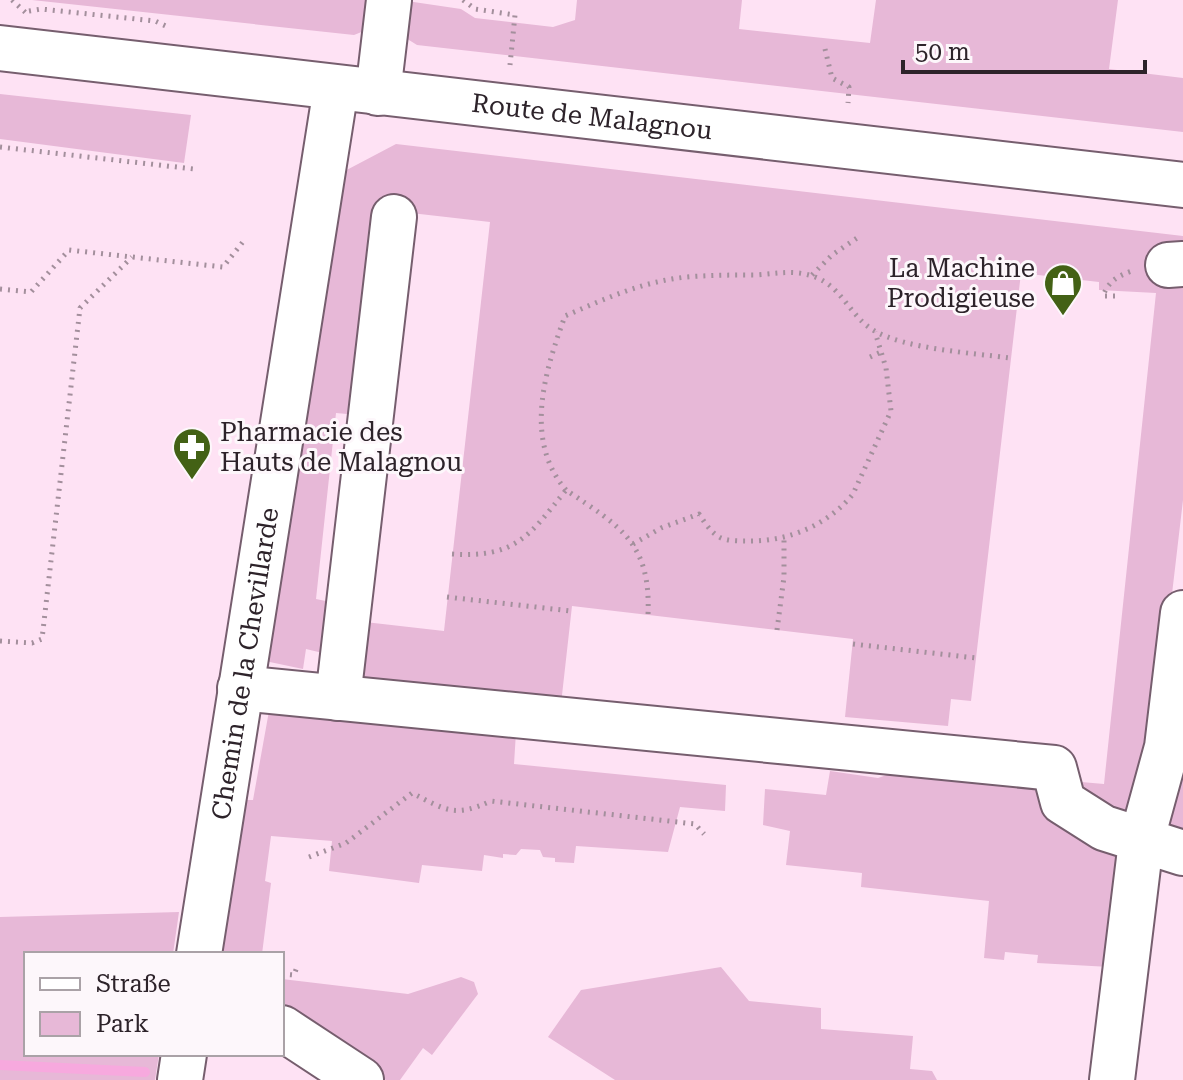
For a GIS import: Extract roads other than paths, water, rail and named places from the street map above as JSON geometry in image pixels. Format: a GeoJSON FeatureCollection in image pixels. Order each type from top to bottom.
{"type":"FeatureCollection","features":[{"type":"Feature","properties":{"kind":"street"},"geometry":{"type":"LineString","coordinates":[[378,93],[389,0]]}},
{"type":"Feature","properties":{"kind":"street","name":"Route de Malagnou"},"geometry":{"type":"LineString","coordinates":[[0,48],[1183,185]]}},
{"type":"Feature","properties":{"kind":"street","name":"Chemin de la Chevillarde"},"geometry":{"type":"LineString","coordinates":[[199,952],[336,88]]}},
{"type":"Feature","properties":{"kind":"street"},"geometry":{"type":"LineString","coordinates":[[338,698],[394,217]]}},
{"type":"Feature","properties":{"kind":"street"},"geometry":{"type":"LineString","coordinates":[[1112,1080],[1141,842],[1167,747],[1183,613]]}},
{"type":"Feature","properties":{"kind":"street"},"geometry":{"type":"LineString","coordinates":[[240,688],[1054,768],[1063,802],[1104,828],[1183,853]]}},
{"type":"Feature","properties":{"kind":"street"},"geometry":{"type":"LineString","coordinates":[[284,1029],[361,1080]]}},
{"type":"Feature","properties":{"kind":"street"},"geometry":{"type":"LineString","coordinates":[[180,1080],[184,1056]]}},
{"type":"Feature","properties":{"kind":"waterway"},"geometry":{"type":"LineString","coordinates":[[0,1065],[145,1072]]}},
{"type":"Feature","properties":{"kind":"place","name":"La Machine Prodigieuse"},"geometry":{"type":"Point","coordinates":[1063,317]}},
{"type":"Feature","properties":{"kind":"place","name":"Pharmacie des Hauts de Malagnou"},"geometry":{"type":"Point","coordinates":[192,481]}}]}
